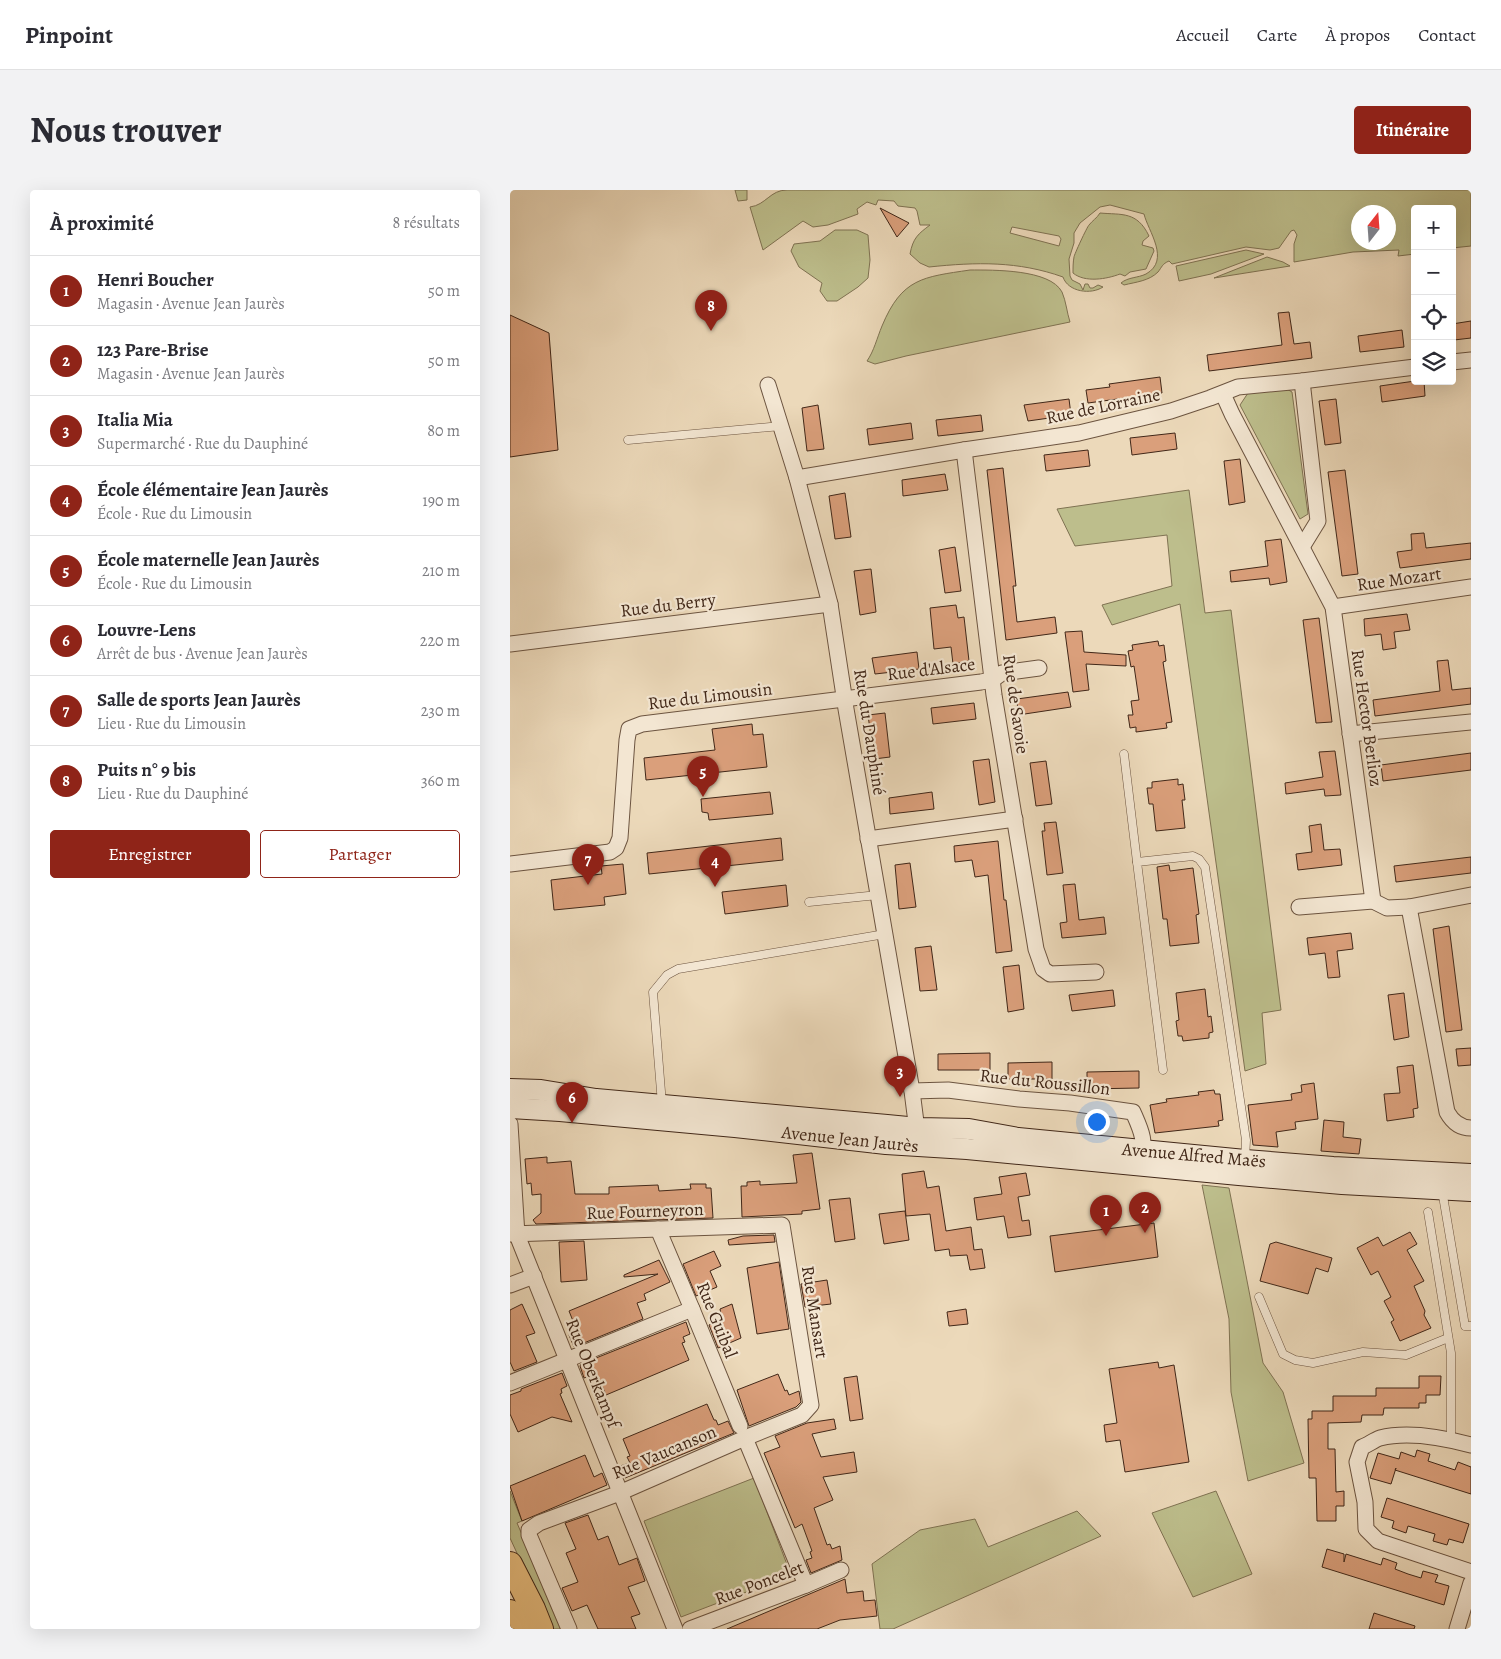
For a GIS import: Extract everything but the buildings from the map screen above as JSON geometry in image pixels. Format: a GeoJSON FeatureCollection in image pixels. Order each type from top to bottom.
{"type":"FeatureCollection","features":[{"type":"Feature","properties":{"kind":"highway"},"geometry":{"type":"LineString","coordinates":[[510,1564],[541,1629]]}},
{"type":"Feature","properties":{"kind":"highway"},"geometry":{"type":"LineString","coordinates":[[510,1612],[518,1629]]}},
{"type":"Feature","properties":{"kind":"main road","name":"Avenue Jean Jaurès"},"geometry":{"type":"LineString","coordinates":[[510,1089],[541,1090],[596,1098],[715,1110],[918,1137],[976,1150],[1140,1158],[1190,1171]]}},
{"type":"Feature","properties":{"kind":"main road","name":"Avenue Jean Jaurès"},"geometry":{"type":"LineString","coordinates":[[510,1108],[560,1111],[886,1144],[918,1137]]}},
{"type":"Feature","properties":{"kind":"main road","name":"Avenue Alfred Maës"},"geometry":{"type":"LineString","coordinates":[[918,1137],[969,1129],[1018,1138],[1097,1145],[1140,1158],[1245,1160],[1332,1167],[1471,1174]]}},
{"type":"Feature","properties":{"kind":"main road","name":"Avenue Alfred Maës"},"geometry":{"type":"LineString","coordinates":[[1190,1171],[1342,1184],[1471,1190]]}},
{"type":"Feature","properties":{"kind":"street"},"geometry":{"type":"LineString","coordinates":[[1456,362],[1471,360]]}},
{"type":"Feature","properties":{"kind":"street","name":"Rue de Lorraine"},"geometry":{"type":"LineString","coordinates":[[797,478],[1079,433],[1171,411],[1223,394],[1238,387],[1411,367]]}},
{"type":"Feature","properties":{"kind":"street"},"geometry":{"type":"LineString","coordinates":[[1302,381],[1318,521],[1302,547]]}},
{"type":"Feature","properties":{"kind":"street","name":"Rue du Dauphiné"},"geometry":{"type":"LineString","coordinates":[[768,385],[797,478],[830,604],[844,698],[912,1090],[918,1137]]}},
{"type":"Feature","properties":{"kind":"street","name":"Rue Hector Berlioz"},"geometry":{"type":"LineString","coordinates":[[1223,394],[1333,607],[1372,901]]}},
{"type":"Feature","properties":{"kind":"street","name":"Rue de Savoie"},"geometry":{"type":"LineString","coordinates":[[964,450],[992,680],[1036,949],[1043,970],[1050,974],[1096,972]]}},
{"type":"Feature","properties":{"kind":"street","name":"Rue Mozart"},"geometry":{"type":"LineString","coordinates":[[1333,607],[1471,587]]}},
{"type":"Feature","properties":{"kind":"street","name":"Rue du Berry"},"geometry":{"type":"LineString","coordinates":[[510,644],[830,604]]}},
{"type":"Feature","properties":{"kind":"street","name":"Rue d'Alsace"},"geometry":{"type":"LineString","coordinates":[[844,698],[992,680],[1002,673],[1039,668]]}},
{"type":"Feature","properties":{"kind":"street","name":"Rue du Limousin"},"geometry":{"type":"LineString","coordinates":[[510,864],[610,852],[616,848],[620,838],[629,729],[642,724],[844,698]]}},
{"type":"Feature","properties":{"kind":"street"},"geometry":{"type":"LineString","coordinates":[[1350,734],[1471,722]]}},
{"type":"Feature","properties":{"kind":"street"},"geometry":{"type":"LineString","coordinates":[[868,839],[1015,819]]}},
{"type":"Feature","properties":{"kind":"street"},"geometry":{"type":"LineString","coordinates":[[1299,907],[1372,901],[1387,908],[1409,908],[1471,895]]}},
{"type":"Feature","properties":{"kind":"street"},"geometry":{"type":"LineString","coordinates":[[1409,908],[1447,1112],[1452,1121],[1466,1128],[1471,1128]]}},
{"type":"Feature","properties":{"kind":"street","name":"Rue du Roussillon"},"geometry":{"type":"LineString","coordinates":[[912,1090],[948,1090],[1019,1100],[1079,1104],[1133,1112],[1142,1135],[1140,1158]]}},
{"type":"Feature","properties":{"kind":"street","name":"Rue Oberkampf"},"geometry":{"type":"LineString","coordinates":[[510,1124],[514,1235],[534,1276],[618,1493],[675,1629]]}},
{"type":"Feature","properties":{"kind":"street","name":"Rue Fourneyron"},"geometry":{"type":"LineString","coordinates":[[514,1235],[782,1224]]}},
{"type":"Feature","properties":{"kind":"street","name":"Rue Mansart"},"geometry":{"type":"LineString","coordinates":[[782,1224],[811,1405]]}},
{"type":"Feature","properties":{"kind":"street","name":"Rue Guibal"},"geometry":{"type":"LineString","coordinates":[[660,1229],[806,1586]]}},
{"type":"Feature","properties":{"kind":"street"},"geometry":{"type":"LineString","coordinates":[[510,1285],[534,1276]]}},
{"type":"Feature","properties":{"kind":"street"},"geometry":{"type":"LineString","coordinates":[[510,1383],[692,1308]]}},
{"type":"Feature","properties":{"kind":"street","name":"Rue Vaucanson"},"geometry":{"type":"LineString","coordinates":[[569,1629],[529,1535],[530,1530],[539,1523],[618,1493],[743,1432],[802,1415],[811,1405]]}},
{"type":"Feature","properties":{"kind":"street"},"geometry":{"type":"LineString","coordinates":[[1471,1445],[1414,1435],[1380,1438],[1362,1447],[1357,1462],[1365,1502],[1366,1529],[1378,1541],[1471,1572]]}},
{"type":"Feature","properties":{"kind":"street","name":"Rue Poncelet"},"geometry":{"type":"LineString","coordinates":[[690,1629],[806,1586],[841,1570]]}},
{"type":"Feature","properties":{"kind":"street"},"geometry":{"type":"LineString","coordinates":[[1457,1629],[1471,1583]]}},
{"type":"Feature","properties":{"kind":"lane"},"geometry":{"type":"LineString","coordinates":[[628,440],[780,426]]}},
{"type":"Feature","properties":{"kind":"lane"},"geometry":{"type":"LineString","coordinates":[[1124,754],[1163,1070]]}},
{"type":"Feature","properties":{"kind":"lane"},"geometry":{"type":"LineString","coordinates":[[1137,862],[1193,856],[1200,859],[1205,868],[1246,1140],[1245,1160]]}},
{"type":"Feature","properties":{"kind":"lane"},"geometry":{"type":"LineString","coordinates":[[809,902],[878,895]]}},
{"type":"Feature","properties":{"kind":"lane"},"geometry":{"type":"LineString","coordinates":[[662,1104],[653,992],[667,974],[678,969],[884,934]]}},
{"type":"Feature","properties":{"kind":"lane"},"geometry":{"type":"LineString","coordinates":[[510,1093],[528,1099]]}},
{"type":"Feature","properties":{"kind":"lane"},"geometry":{"type":"LineString","coordinates":[[568,1103],[632,1111],[703,1116],[715,1110]]}},
{"type":"Feature","properties":{"kind":"lane"},"geometry":{"type":"LineString","coordinates":[[736,1128],[762,1122],[837,1129]]}},
{"type":"Feature","properties":{"kind":"lane"},"geometry":{"type":"LineString","coordinates":[[894,1137],[939,1136]]}},
{"type":"Feature","properties":{"kind":"lane"},"geometry":{"type":"LineString","coordinates":[[1005,1144],[1079,1151],[1097,1145]]}},
{"type":"Feature","properties":{"kind":"lane"},"geometry":{"type":"LineString","coordinates":[[1190,1171],[1210,1165],[1311,1173],[1471,1181]]}},
{"type":"Feature","properties":{"kind":"lane"},"geometry":{"type":"LineString","coordinates":[[1442,1189],[1465,1326],[1471,1326]]}},
{"type":"Feature","properties":{"kind":"lane"},"geometry":{"type":"LineString","coordinates":[[1428,1212],[1451,1353],[1451,1440]]}},
{"type":"Feature","properties":{"kind":"lane"},"geometry":{"type":"LineString","coordinates":[[1259,1297],[1282,1354],[1294,1360],[1313,1363],[1363,1352],[1406,1355],[1448,1338]]}},
{"type":"Feature","properties":{"kind":"green space"},"geometry":{"type":"Polygon","coordinates":[[[735,190],[747,190],[747,200],[738,201],[735,190]]]}},
{"type":"Feature","properties":{"kind":"green space"},"geometry":{"type":"Polygon","coordinates":[[[787,190],[1471,190],[1471,246],[1456,248],[1456,205],[1411,205],[1411,254],[1398,256],[1399,250],[1353,252],[1294,262],[1294,244],[1297,235],[1294,230],[1291,231],[1279,248],[1270,250],[1246,247],[1172,264],[1169,261],[1163,264],[1158,272],[1151,277],[1124,285],[1121,283],[1146,274],[1153,268],[1157,261],[1156,245],[1144,214],[1110,205],[1100,207],[1080,223],[1074,233],[1074,243],[1069,259],[1072,280],[1080,284],[1083,290],[1085,284],[1088,284],[1090,288],[1098,285],[1103,287],[1092,291],[1080,291],[1070,286],[1063,277],[1013,265],[964,264],[929,267],[920,263],[910,254],[911,249],[917,237],[930,225],[920,225],[915,208],[898,206],[894,201],[878,200],[876,205],[867,202],[857,209],[858,214],[828,225],[813,227],[803,221],[763,250],[750,207],[760,204],[776,192],[787,190]],[[1012,227],[1010,233],[1059,246],[1061,239],[1059,236],[1012,227]]]}},
{"type":"Feature","properties":{"kind":"green space"},"geometry":{"type":"Polygon","coordinates":[[[1100,213],[1134,218],[1144,228],[1149,236],[1143,241],[1142,245],[1153,248],[1154,251],[1146,269],[1130,272],[1125,276],[1120,274],[1096,279],[1084,278],[1073,273],[1074,257],[1078,247],[1088,227],[1100,213]]]}},
{"type":"Feature","properties":{"kind":"green space"},"geometry":{"type":"Polygon","coordinates":[[[835,230],[857,230],[868,235],[870,260],[868,278],[837,301],[827,301],[820,291],[822,283],[799,267],[791,251],[794,244],[820,241],[835,230]]]}},
{"type":"Feature","properties":{"kind":"green space"},"geometry":{"type":"Polygon","coordinates":[[[1246,250],[1264,254],[1211,274],[1179,281],[1176,266],[1246,250]]]}},
{"type":"Feature","properties":{"kind":"green space"},"geometry":{"type":"Polygon","coordinates":[[[1267,257],[1290,266],[1214,278],[1267,257]]]}},
{"type":"Feature","properties":{"kind":"green space"},"geometry":{"type":"Polygon","coordinates":[[[970,270],[1020,272],[1046,279],[1056,284],[1065,299],[1070,322],[875,364],[867,361],[890,310],[906,289],[927,278],[970,270]]]}},
{"type":"Feature","properties":{"kind":"green space"},"geometry":{"type":"Polygon","coordinates":[[[1285,388],[1292,392],[1308,514],[1300,519],[1240,405],[1248,393],[1285,388]]]}},
{"type":"Feature","properties":{"kind":"green space"},"geometry":{"type":"Polygon","coordinates":[[[1189,490],[1205,613],[1231,610],[1281,1010],[1262,1013],[1266,1064],[1245,1071],[1180,604],[1112,625],[1102,605],[1172,586],[1167,535],[1075,546],[1057,509],[1189,490]]]}},
{"type":"Feature","properties":{"kind":"green space"},"geometry":{"type":"Polygon","coordinates":[[[1202,1185],[1229,1188],[1263,1363],[1283,1392],[1304,1463],[1248,1481],[1231,1392],[1229,1319],[1202,1185]]]}},
{"type":"Feature","properties":{"kind":"green space"},"geometry":{"type":"Polygon","coordinates":[[[754,1478],[791,1575],[681,1617],[644,1521],[754,1478]]]}},
{"type":"Feature","properties":{"kind":"green space"},"geometry":{"type":"Polygon","coordinates":[[[510,1491],[522,1521],[517,1523],[563,1629],[552,1629],[510,1538],[510,1491]]]}},
{"type":"Feature","properties":{"kind":"green space"},"geometry":{"type":"Polygon","coordinates":[[[1216,1491],[1252,1574],[1193,1597],[1152,1513],[1216,1491]]]}},
{"type":"Feature","properties":{"kind":"green space"},"geometry":{"type":"Polygon","coordinates":[[[1077,1511],[1101,1536],[893,1629],[880,1629],[872,1564],[920,1530],[975,1519],[988,1547],[1077,1511]]]}},
{"type":"Feature","properties":{"kind":"place","name":"Puits n° 9 bis"},"geometry":{"type":"Point","coordinates":[711,331]}},
{"type":"Feature","properties":{"kind":"place","name":"École maternelle Jean Jaurès"},"geometry":{"type":"Point","coordinates":[703,797]}},
{"type":"Feature","properties":{"kind":"place","name":"Salle de sports Jean Jaurès"},"geometry":{"type":"Point","coordinates":[588,885]}},
{"type":"Feature","properties":{"kind":"place","name":"École élémentaire Jean Jaurès"},"geometry":{"type":"Point","coordinates":[715,887]}},
{"type":"Feature","properties":{"kind":"place","name":"Italia Mia"},"geometry":{"type":"Point","coordinates":[900,1097]}},
{"type":"Feature","properties":{"kind":"place","name":"Louvre-Lens"},"geometry":{"type":"Point","coordinates":[572,1123]}},
{"type":"Feature","properties":{"kind":"place","name":"123 Pare-Brise"},"geometry":{"type":"Point","coordinates":[1145,1233]}},
{"type":"Feature","properties":{"kind":"place","name":"Henri Boucher"},"geometry":{"type":"Point","coordinates":[1106,1236]}}]}
